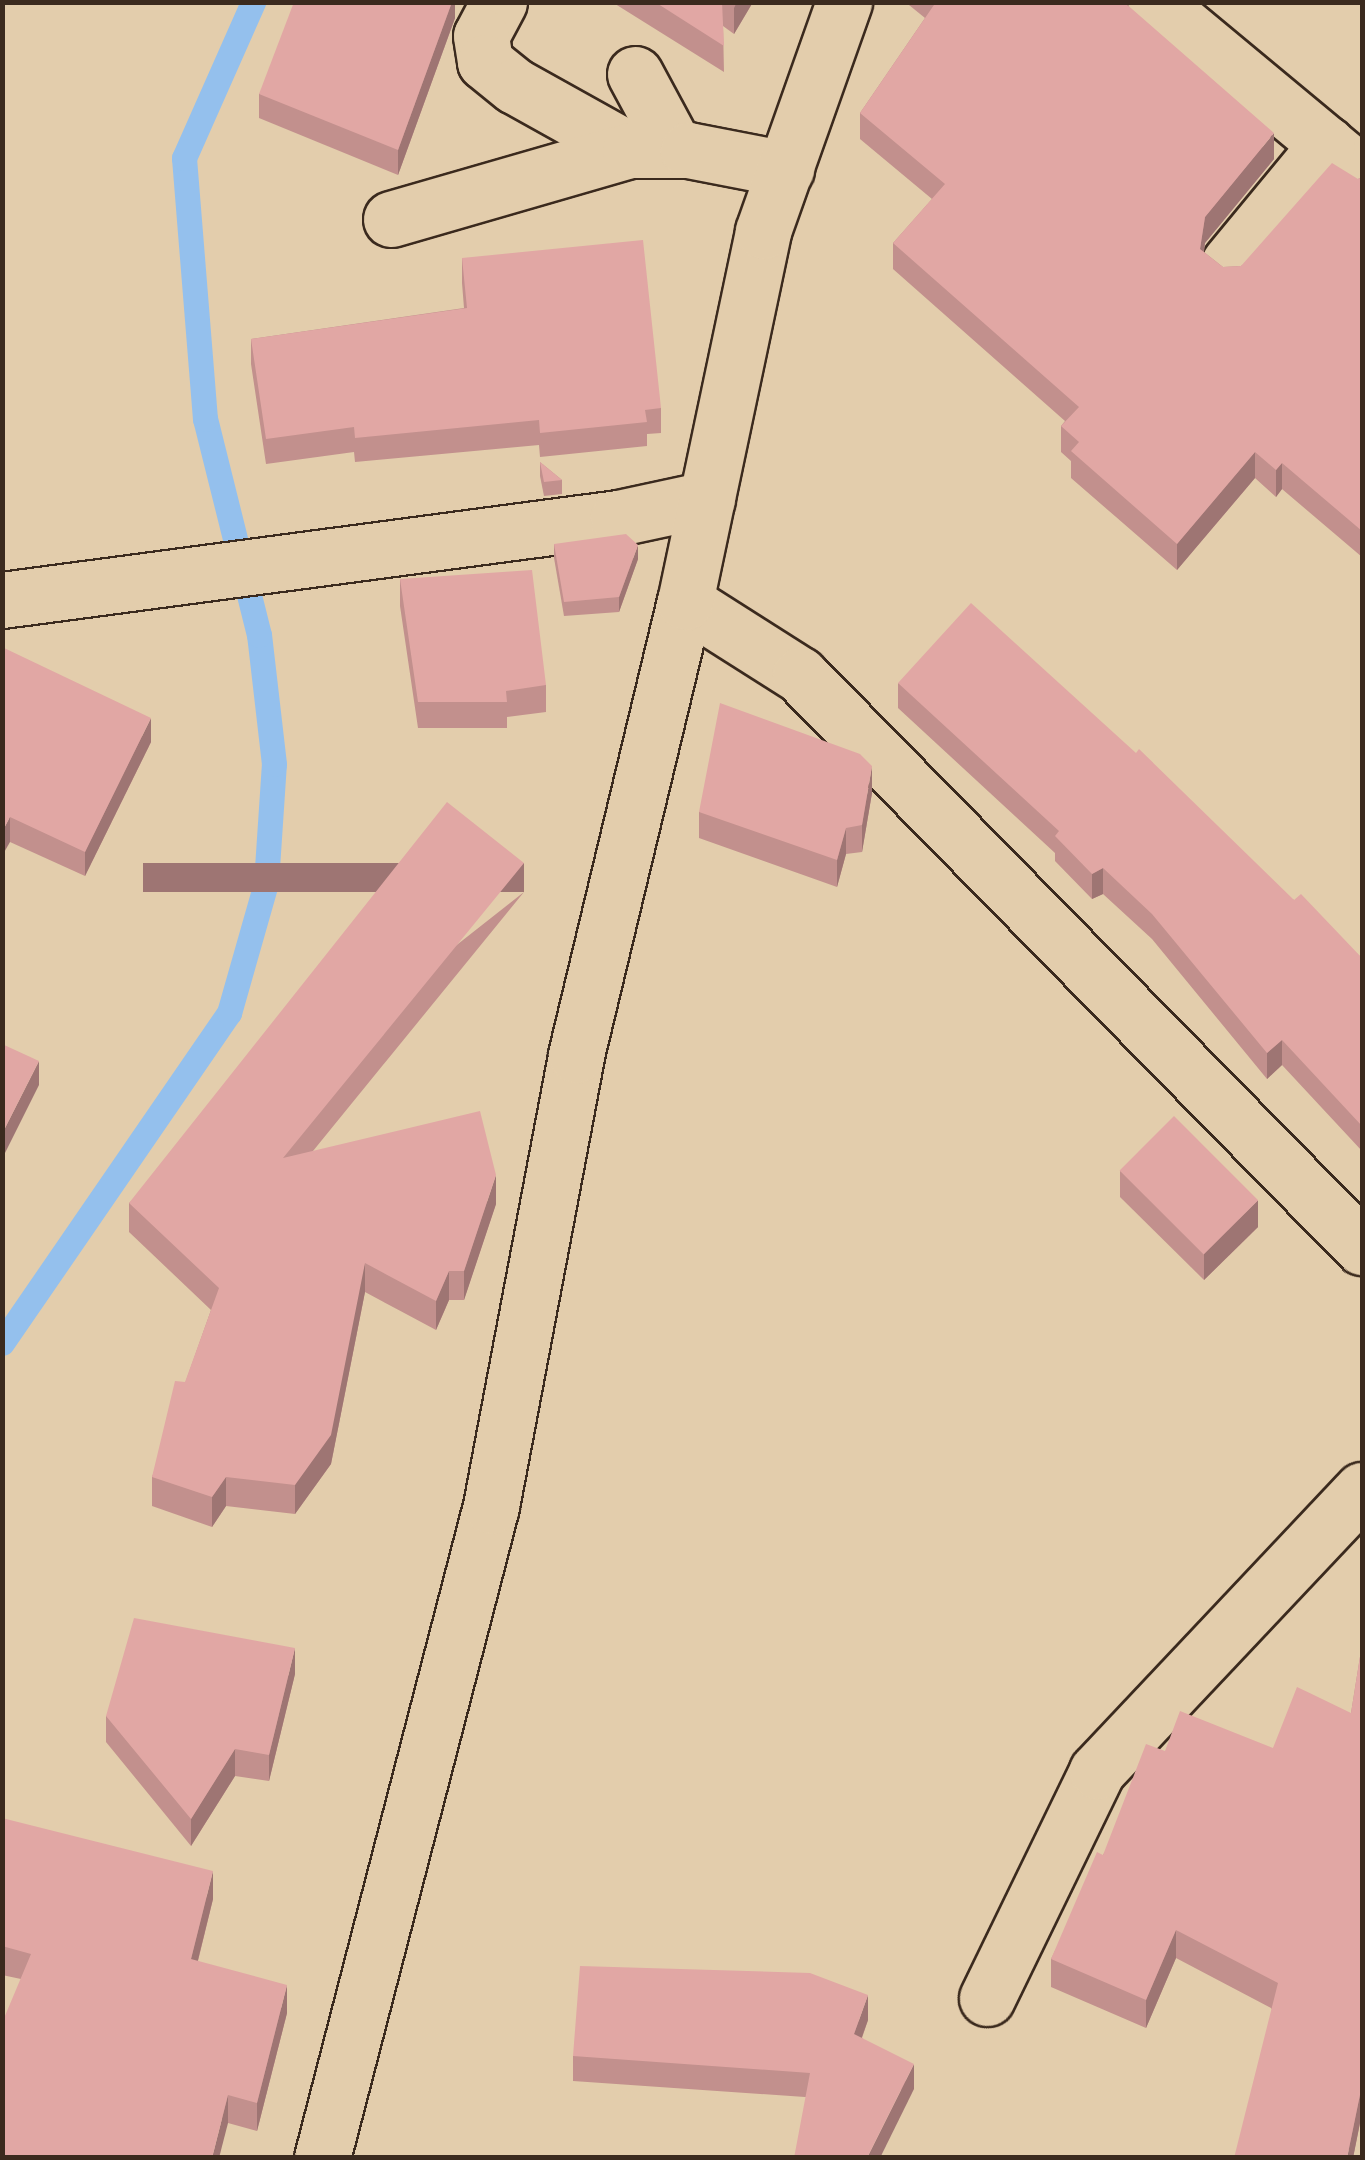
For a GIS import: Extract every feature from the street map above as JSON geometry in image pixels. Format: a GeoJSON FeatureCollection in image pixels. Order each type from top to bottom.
{"type":"FeatureCollection","features":[{"type":"Feature","properties":{"kind":"street"},"geometry":{"type":"LineString","coordinates":[[500,2],[480,36],[485,62],[515,86],[653,150],[786,168]]}},
{"type":"Feature","properties":{"kind":"street"},"geometry":{"type":"LineString","coordinates":[[322,2158],[490,1506],[576,1055],[685,602],[764,231],[844,2]]}},
{"type":"Feature","properties":{"kind":"street"},"geometry":{"type":"LineString","coordinates":[[1155,2],[1345,159],[1228,264]]}},
{"type":"Feature","properties":{"kind":"street"},"geometry":{"type":"LineString","coordinates":[[635,74],[653,150]]}},
{"type":"Feature","properties":{"kind":"street"},"geometry":{"type":"LineString","coordinates":[[391,219],[653,150]]}},
{"type":"Feature","properties":{"kind":"street"},"geometry":{"type":"LineString","coordinates":[[2,600],[618,518],[708,499]]}},
{"type":"Feature","properties":{"kind":"street"},"geometry":{"type":"LineString","coordinates":[[685,602],[800,676],[1362,1247]]}},
{"type":"Feature","properties":{"kind":"street"},"geometry":{"type":"LineString","coordinates":[[987,1998],[1096,1770],[1362,1490]]}},
{"type":"Feature","properties":{"kind":"building"},"geometry":{"type":"Polygon","coordinates":[[[294,2],[452,2],[398,150],[259,94],[294,2]]]}},
{"type":"Feature","properties":{"kind":"building"},"geometry":{"type":"Polygon","coordinates":[[[655,2],[722,2],[724,46],[655,2]]]}},
{"type":"Feature","properties":{"kind":"building"},"geometry":{"type":"Polygon","coordinates":[[[936,2],[1124,2],[1274,133],[1205,217],[1200,249],[1223,267],[1241,266],[1332,163],[1358,179],[1362,177],[1362,531],[1282,463],[1276,470],[1255,452],[1177,544],[1071,451],[1079,442],[1061,426],[1079,407],[893,243],[945,184],[860,113],[936,2]]]}},
{"type":"Feature","properties":{"kind":"building"},"geometry":{"type":"Polygon","coordinates":[[[643,240],[661,408],[645,410],[647,422],[540,433],[539,420],[355,438],[354,427],[266,439],[251,339],[467,308],[462,258],[643,240]]]}},
{"type":"Feature","properties":{"kind":"building"},"geometry":{"type":"Polygon","coordinates":[[[540,462],[562,480],[544,482],[540,462]]]}},
{"type":"Feature","properties":{"kind":"building"},"geometry":{"type":"Polygon","coordinates":[[[626,534],[638,545],[619,597],[564,602],[554,544],[626,534]]]}},
{"type":"Feature","properties":{"kind":"building"},"geometry":{"type":"Polygon","coordinates":[[[532,570],[546,685],[506,691],[507,702],[418,702],[400,579],[532,570]]]}},
{"type":"Feature","properties":{"kind":"building"},"geometry":{"type":"Polygon","coordinates":[[[971,603],[1136,753],[1139,749],[1294,900],[1301,894],[1362,958],[1362,1126],[1282,1040],[1267,1053],[1152,914],[1103,868],[1092,874],[1055,836],[1059,831],[898,683],[971,603]]]}},
{"type":"Feature","properties":{"kind":"building"},"geometry":{"type":"Polygon","coordinates":[[[2,647],[151,718],[85,852],[10,817],[2,832],[2,647]]]}},
{"type":"Feature","properties":{"kind":"building"},"geometry":{"type":"Polygon","coordinates":[[[720,703],[860,754],[872,766],[862,825],[846,828],[837,860],[699,812],[720,703]]]}},
{"type":"Feature","properties":{"kind":"building"},"geometry":{"type":"Polygon","coordinates":[[[447,802],[524,863],[283,1158],[480,1111],[496,1175],[464,1271],[449,1271],[436,1301],[365,1263],[331,1435],[295,1485],[226,1477],[212,1497],[152,1477],[175,1381],[185,1382],[219,1288],[129,1203],[447,802]]]}},
{"type":"Feature","properties":{"kind":"building"},"geometry":{"type":"Polygon","coordinates":[[[2,1044],[39,1061],[2,1134],[2,1044]]]}},
{"type":"Feature","properties":{"kind":"building"},"geometry":{"type":"Polygon","coordinates":[[[1174,1116],[1258,1200],[1204,1255],[1120,1170],[1174,1116]]]}},
{"type":"Feature","properties":{"kind":"building"},"geometry":{"type":"Polygon","coordinates":[[[134,1618],[295,1648],[269,1755],[235,1749],[191,1819],[106,1716],[134,1618]]]}},
{"type":"Feature","properties":{"kind":"building"},"geometry":{"type":"Polygon","coordinates":[[[1362,1644],[1362,2085],[1347,2158],[1234,2158],[1278,1983],[1176,1930],[1146,2000],[1051,1959],[1097,1852],[1103,1855],[1146,1744],[1165,1751],[1180,1711],[1273,1748],[1297,1687],[1351,1713],[1362,1644]]]}},
{"type":"Feature","properties":{"kind":"building"},"geometry":{"type":"Polygon","coordinates":[[[2,1818],[213,1871],[191,1959],[287,1985],[257,2103],[228,2095],[212,2158],[2,2158],[2,2023],[31,1954],[2,1946],[2,1818]]]}},
{"type":"Feature","properties":{"kind":"building"},"geometry":{"type":"Polygon","coordinates":[[[580,1966],[810,1973],[868,1995],[854,2034],[914,2064],[867,2158],[794,2158],[810,2073],[573,2056],[580,1966]]]}},
{"type":"Feature","properties":{"kind":"waterway"},"geometry":{"type":"LineString","coordinates":[[2,1343],[229,1013],[266,883],[274,764],[259,635],[205,419],[184,158],[253,2]]}}]}
